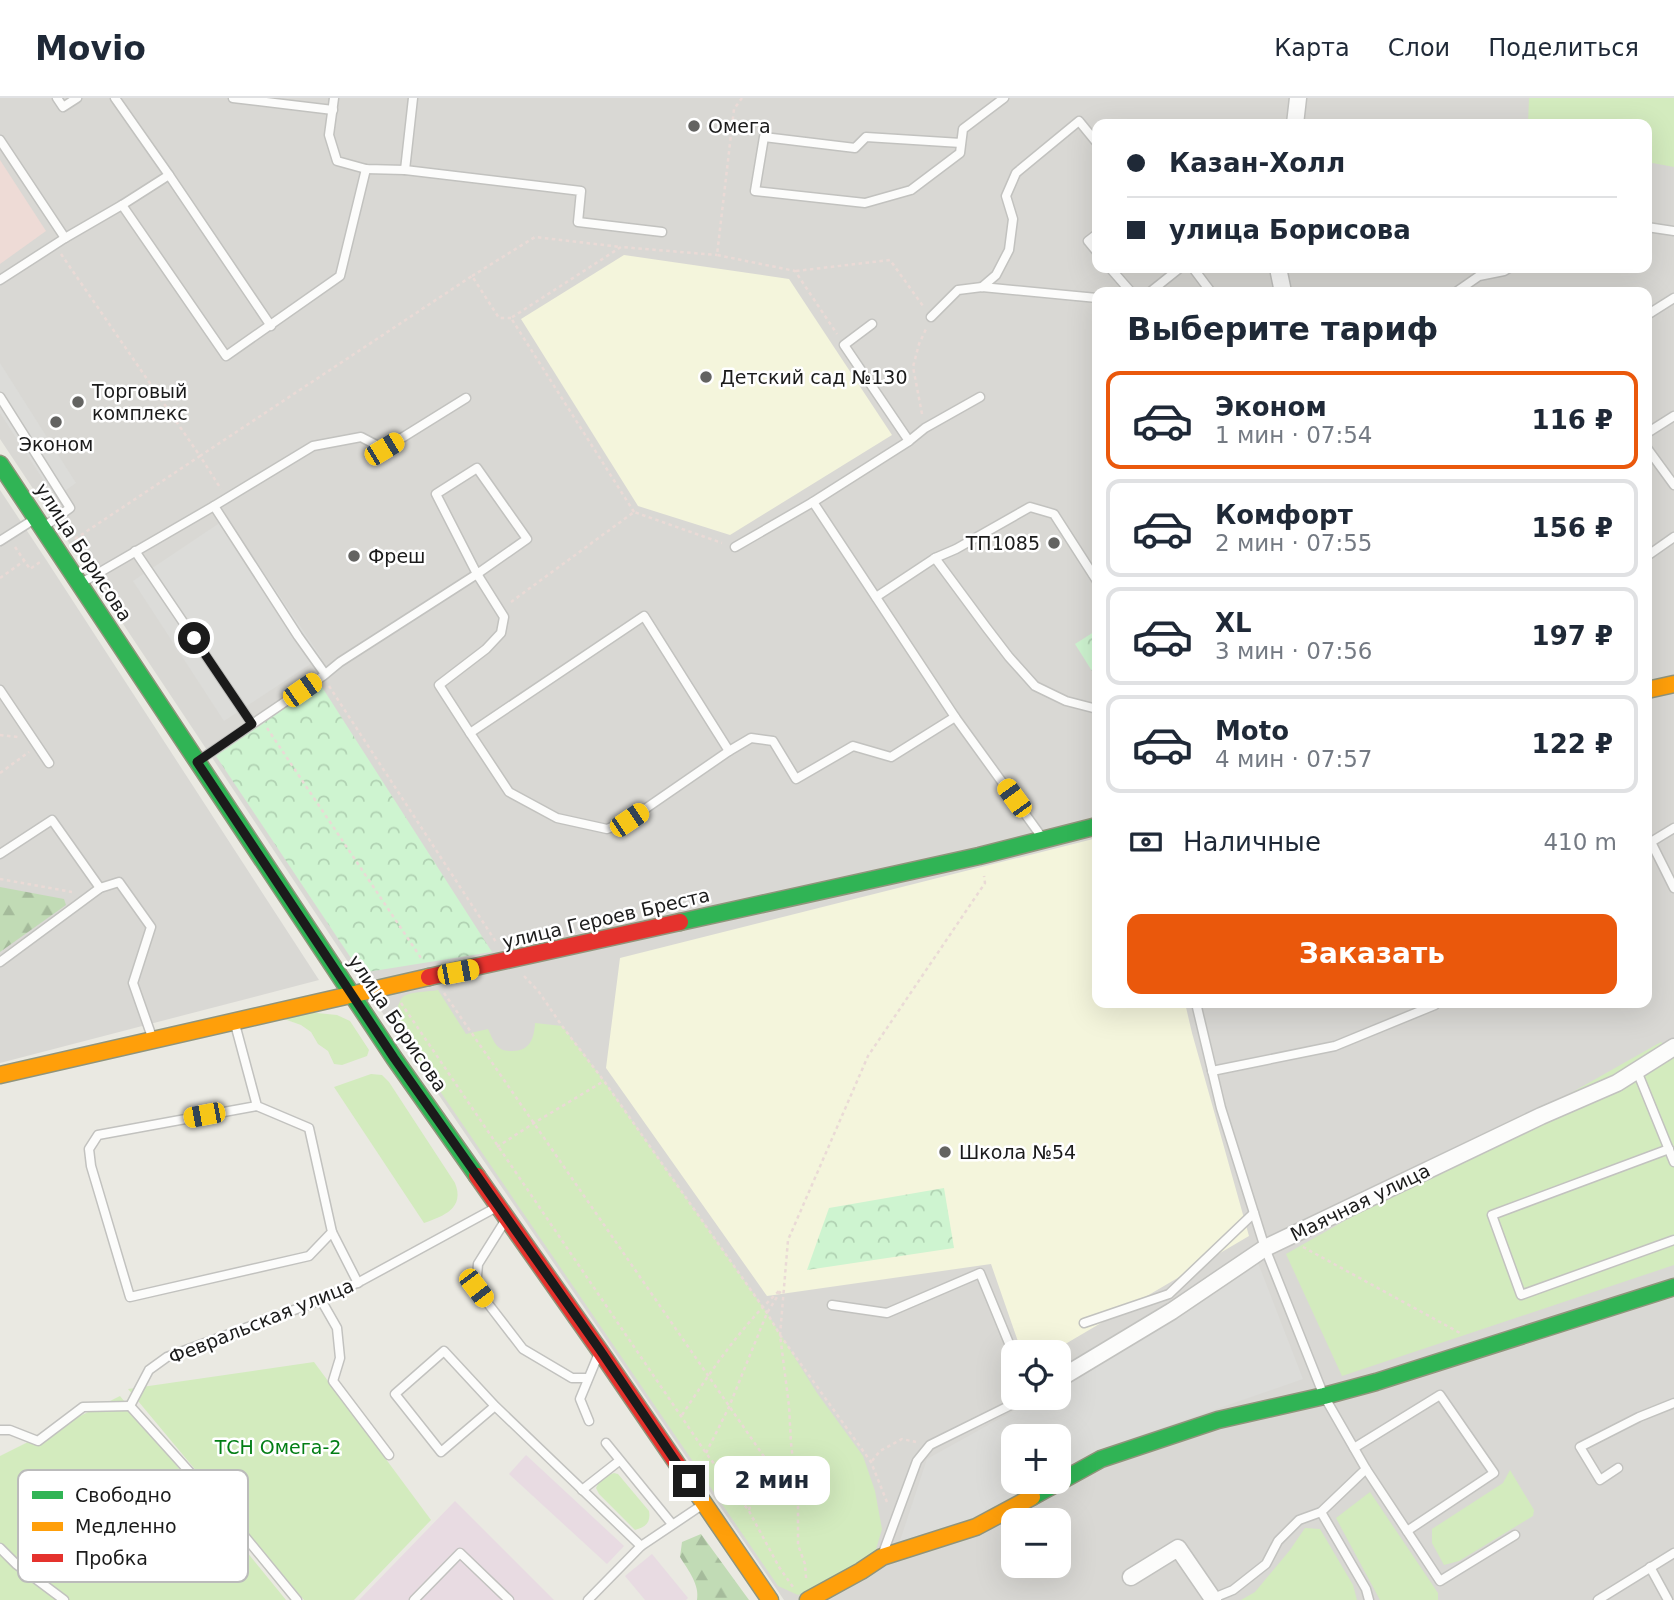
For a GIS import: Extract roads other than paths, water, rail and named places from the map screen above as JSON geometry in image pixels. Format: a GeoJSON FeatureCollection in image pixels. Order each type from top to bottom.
{"type":"FeatureCollection","features":[{"type":"Feature","properties":{"kind":"street"},"geometry":{"type":"LineString","coordinates":[[1296,119],[1298,98]]}},
{"type":"Feature","properties":{"kind":"street","name":"улица Борисова"},"geometry":{"type":"LineString","coordinates":[[0,464],[394,1058],[600,1350],[770,1600]]}},
{"type":"Feature","properties":{"kind":"street"},"geometry":{"type":"LineString","coordinates":[[1652,689],[1674,684]]}},
{"type":"Feature","properties":{"kind":"street","name":"улица Героев Бреста"},"geometry":{"type":"LineString","coordinates":[[0,1075],[979,856],[1092,827]]}},
{"type":"Feature","properties":{"kind":"street","name":"Маячная улица"},"geometry":{"type":"LineString","coordinates":[[1071,1372],[1172,1311],[1265,1248],[1541,1116],[1617,1083],[1674,1048]]}},
{"type":"Feature","properties":{"kind":"street"},"geometry":{"type":"LineString","coordinates":[[804,1594],[862,1572],[882,1557],[976,1527],[1101,1460],[1218,1420],[1376,1382],[1674,1287]]}},
{"type":"Feature","properties":{"kind":"street"},"geometry":{"type":"LineString","coordinates":[[1131,1577],[1178,1548],[1211,1599]]}},
{"type":"Feature","properties":{"kind":"lane"},"geometry":{"type":"LineString","coordinates":[[57,98],[63,107],[77,98]]}},
{"type":"Feature","properties":{"kind":"lane"},"geometry":{"type":"LineString","coordinates":[[115,98],[271,326]]}},
{"type":"Feature","properties":{"kind":"lane"},"geometry":{"type":"LineString","coordinates":[[233,98],[333,110]]}},
{"type":"Feature","properties":{"kind":"lane"},"geometry":{"type":"LineString","coordinates":[[334,98],[329,135],[337,160],[366,169],[405,170],[581,191],[578,222],[662,232]]}},
{"type":"Feature","properties":{"kind":"lane"},"geometry":{"type":"LineString","coordinates":[[405,170],[413,98]]}},
{"type":"Feature","properties":{"kind":"lane"},"geometry":{"type":"LineString","coordinates":[[961,143],[866,137],[855,148],[764,137],[755,191],[865,203],[911,190],[960,153],[963,129],[1004,98]]}},
{"type":"Feature","properties":{"kind":"lane"},"geometry":{"type":"LineString","coordinates":[[982,287],[996,275],[1009,250],[1013,219],[1006,196],[1016,173],[1079,121],[1092,138]]}},
{"type":"Feature","properties":{"kind":"lane"},"geometry":{"type":"LineString","coordinates":[[0,140],[65,238]]}},
{"type":"Feature","properties":{"kind":"lane"},"geometry":{"type":"LineString","coordinates":[[122,205],[226,356],[340,276],[366,169]]}},
{"type":"Feature","properties":{"kind":"lane"},"geometry":{"type":"LineString","coordinates":[[0,279],[169,175]]}},
{"type":"Feature","properties":{"kind":"lane"},"geometry":{"type":"LineString","coordinates":[[1652,228],[1674,231]]}},
{"type":"Feature","properties":{"kind":"lane"},"geometry":{"type":"LineString","coordinates":[[1114,273],[1127,287]]}},
{"type":"Feature","properties":{"kind":"lane"},"geometry":{"type":"LineString","coordinates":[[1156,287],[1174,273]]}},
{"type":"Feature","properties":{"kind":"lane"},"geometry":{"type":"LineString","coordinates":[[1464,287],[1479,276],[1494,273]]}},
{"type":"Feature","properties":{"kind":"lane"},"geometry":{"type":"LineString","coordinates":[[931,317],[958,290],[982,287],[1092,298]]}},
{"type":"Feature","properties":{"kind":"lane"},"geometry":{"type":"LineString","coordinates":[[1652,313],[1674,298]]}},
{"type":"Feature","properties":{"kind":"lane"},"geometry":{"type":"LineString","coordinates":[[872,324],[844,345],[909,441]]}},
{"type":"Feature","properties":{"kind":"lane"},"geometry":{"type":"LineString","coordinates":[[0,397],[70,508],[4,538]]}},
{"type":"Feature","properties":{"kind":"lane"},"geometry":{"type":"LineString","coordinates":[[735,547],[813,502],[925,428],[980,397]]}},
{"type":"Feature","properties":{"kind":"lane"},"geometry":{"type":"LineString","coordinates":[[80,583],[313,446],[360,437],[384,449],[466,398]]}},
{"type":"Feature","properties":{"kind":"lane"},"geometry":{"type":"LineString","coordinates":[[1652,430],[1674,416]]}},
{"type":"Feature","properties":{"kind":"lane"},"geometry":{"type":"LineString","coordinates":[[1652,455],[1674,485]]}},
{"type":"Feature","properties":{"kind":"lane"},"geometry":{"type":"LineString","coordinates":[[197,762],[340,662],[477,574],[527,539],[477,468],[436,494],[477,574],[504,618],[501,633],[486,649],[439,685],[509,792],[557,818],[607,829],[629,820],[751,738],[773,741],[796,779],[853,746],[891,757],[955,717]]}},
{"type":"Feature","properties":{"kind":"lane"},"geometry":{"type":"LineString","coordinates":[[813,502],[955,717],[1043,839]]}},
{"type":"Feature","properties":{"kind":"lane"},"geometry":{"type":"LineString","coordinates":[[214,506],[324,675]]}},
{"type":"Feature","properties":{"kind":"lane"},"geometry":{"type":"LineString","coordinates":[[876,597],[935,558],[1030,507],[1055,514],[1092,573]]}},
{"type":"Feature","properties":{"kind":"lane"},"geometry":{"type":"LineString","coordinates":[[1652,552],[1674,537]]}},
{"type":"Feature","properties":{"kind":"lane"},"geometry":{"type":"LineString","coordinates":[[135,551],[256,721]]}},
{"type":"Feature","properties":{"kind":"lane"},"geometry":{"type":"LineString","coordinates":[[935,558],[1009,657],[1035,686],[1066,701],[1092,708]]}},
{"type":"Feature","properties":{"kind":"lane"},"geometry":{"type":"LineString","coordinates":[[470,733],[644,616],[729,751]]}},
{"type":"Feature","properties":{"kind":"lane"},"geometry":{"type":"LineString","coordinates":[[0,690],[48,763]]}},
{"type":"Feature","properties":{"kind":"lane"},"geometry":{"type":"LineString","coordinates":[[0,854],[52,820],[100,888]]}},
{"type":"Feature","properties":{"kind":"lane"},"geometry":{"type":"LineString","coordinates":[[1652,841],[1674,828]]}},
{"type":"Feature","properties":{"kind":"lane"},"geometry":{"type":"LineString","coordinates":[[1652,844],[1674,888]]}},
{"type":"Feature","properties":{"kind":"lane"},"geometry":{"type":"LineString","coordinates":[[0,962],[100,888],[119,882],[151,927],[133,983],[152,1039]]}},
{"type":"Feature","properties":{"kind":"lane"},"geometry":{"type":"LineString","coordinates":[[1196,1008],[1221,1108],[1265,1248],[1324,1396],[1366,1469],[1440,1581],[1515,1535]]}},
{"type":"Feature","properties":{"kind":"lane"},"geometry":{"type":"LineString","coordinates":[[1212,1071],[1335,1046],[1427,1008]]}},
{"type":"Feature","properties":{"kind":"lane"},"geometry":{"type":"LineString","coordinates":[[234,1021],[257,1105]]}},
{"type":"Feature","properties":{"kind":"lane"},"geometry":{"type":"LineString","coordinates":[[1637,1070],[1674,1162]]}},
{"type":"Feature","properties":{"kind":"lane"},"geometry":{"type":"LineString","coordinates":[[332,1232],[309,1256],[130,1297],[91,1166],[89,1149],[98,1135],[257,1105],[309,1128],[332,1232],[358,1283]]}},
{"type":"Feature","properties":{"kind":"lane"},"geometry":{"type":"LineString","coordinates":[[1669,1149],[1492,1215],[1521,1294],[1674,1240]]}},
{"type":"Feature","properties":{"kind":"lane"},"geometry":{"type":"LineString","coordinates":[[503,1212],[478,1264],[476,1288],[523,1349],[572,1378],[588,1378]]}},
{"type":"Feature","properties":{"kind":"lane","name":"Февральская улица"},"geometry":{"type":"LineString","coordinates":[[130,1406],[149,1370],[167,1357],[321,1300],[503,1212]]}},
{"type":"Feature","properties":{"kind":"lane"},"geometry":{"type":"LineString","coordinates":[[1084,1323],[1169,1294],[1254,1213]]}},
{"type":"Feature","properties":{"kind":"lane"},"geometry":{"type":"LineString","coordinates":[[832,1305],[887,1313],[980,1273],[1008,1340]]}},
{"type":"Feature","properties":{"kind":"lane"},"geometry":{"type":"LineString","coordinates":[[321,1300],[337,1328],[340,1358],[333,1381],[389,1455]]}},
{"type":"Feature","properties":{"kind":"lane"},"geometry":{"type":"LineString","coordinates":[[589,1421],[580,1399],[600,1350]]}},
{"type":"Feature","properties":{"kind":"lane"},"geometry":{"type":"LineString","coordinates":[[495,1406],[441,1452],[395,1394],[444,1351],[495,1406],[640,1546]]}},
{"type":"Feature","properties":{"kind":"lane"},"geometry":{"type":"LineString","coordinates":[[1354,1448],[1440,1395],[1493,1474],[1407,1531]]}},
{"type":"Feature","properties":{"kind":"lane"},"geometry":{"type":"LineString","coordinates":[[1618,1468],[1600,1480],[1580,1447],[1639,1417],[1674,1403]]}},
{"type":"Feature","properties":{"kind":"lane"},"geometry":{"type":"LineString","coordinates":[[0,1430],[10,1430],[38,1441],[83,1407],[130,1406],[188,1470]]}},
{"type":"Feature","properties":{"kind":"lane"},"geometry":{"type":"LineString","coordinates":[[882,1557],[917,1461],[930,1445],[1001,1410]]}},
{"type":"Feature","properties":{"kind":"lane"},"geometry":{"type":"LineString","coordinates":[[606,1443],[672,1524]]}},
{"type":"Feature","properties":{"kind":"lane"},"geometry":{"type":"LineString","coordinates":[[582,1490],[620,1461]]}},
{"type":"Feature","properties":{"kind":"lane"},"geometry":{"type":"LineString","coordinates":[[1211,1599],[1233,1590],[1266,1564],[1278,1541],[1299,1520],[1321,1512],[1366,1469]]}},
{"type":"Feature","properties":{"kind":"lane"},"geometry":{"type":"LineString","coordinates":[[588,1600],[640,1546],[704,1503]]}},
{"type":"Feature","properties":{"kind":"lane"},"geometry":{"type":"LineString","coordinates":[[1321,1512],[1366,1589],[1369,1600]]}},
{"type":"Feature","properties":{"kind":"lane"},"geometry":{"type":"LineString","coordinates":[[248,1540],[298,1600]]}},
{"type":"Feature","properties":{"kind":"lane"},"geometry":{"type":"LineString","coordinates":[[0,1548],[18,1566]]}},
{"type":"Feature","properties":{"kind":"lane"},"geometry":{"type":"LineString","coordinates":[[414,1600],[460,1553],[509,1600]]}},
{"type":"Feature","properties":{"kind":"lane"},"geometry":{"type":"LineString","coordinates":[[1598,1600],[1674,1553]]}},
{"type":"Feature","properties":{"kind":"lane"},"geometry":{"type":"LineString","coordinates":[[1650,1567],[1668,1600]]}},
{"type":"Feature","properties":{"kind":"lane"},"geometry":{"type":"LineString","coordinates":[[40,1582],[64,1600]]}},
{"type":"Feature","properties":{"kind":"lane"},"geometry":{"type":"LineString","coordinates":[[493,1600],[501,1592]]}},
{"type":"Feature","properties":{"kind":"place","name":"Омега"},"geometry":{"type":"Point","coordinates":[694,126]}},
{"type":"Feature","properties":{"kind":"place","name":"Детский сад №130"},"geometry":{"type":"Point","coordinates":[706,377]}},
{"type":"Feature","properties":{"kind":"place","name":"Торговый комплекс"},"geometry":{"type":"Point","coordinates":[78,402]}},
{"type":"Feature","properties":{"kind":"place","name":"Эконом"},"geometry":{"type":"Point","coordinates":[56,422]}},
{"type":"Feature","properties":{"kind":"place","name":"ТП1085"},"geometry":{"type":"Point","coordinates":[1054,543]}},
{"type":"Feature","properties":{"kind":"place","name":"Фреш"},"geometry":{"type":"Point","coordinates":[354,556]}},
{"type":"Feature","properties":{"kind":"place","name":"Школа №54"},"geometry":{"type":"Point","coordinates":[945,1152]}},
{"type":"Feature","properties":{"kind":"park label","name":"ТСН Омега-2"},"geometry":{"type":"Point","coordinates":[278,1447]}}]}
